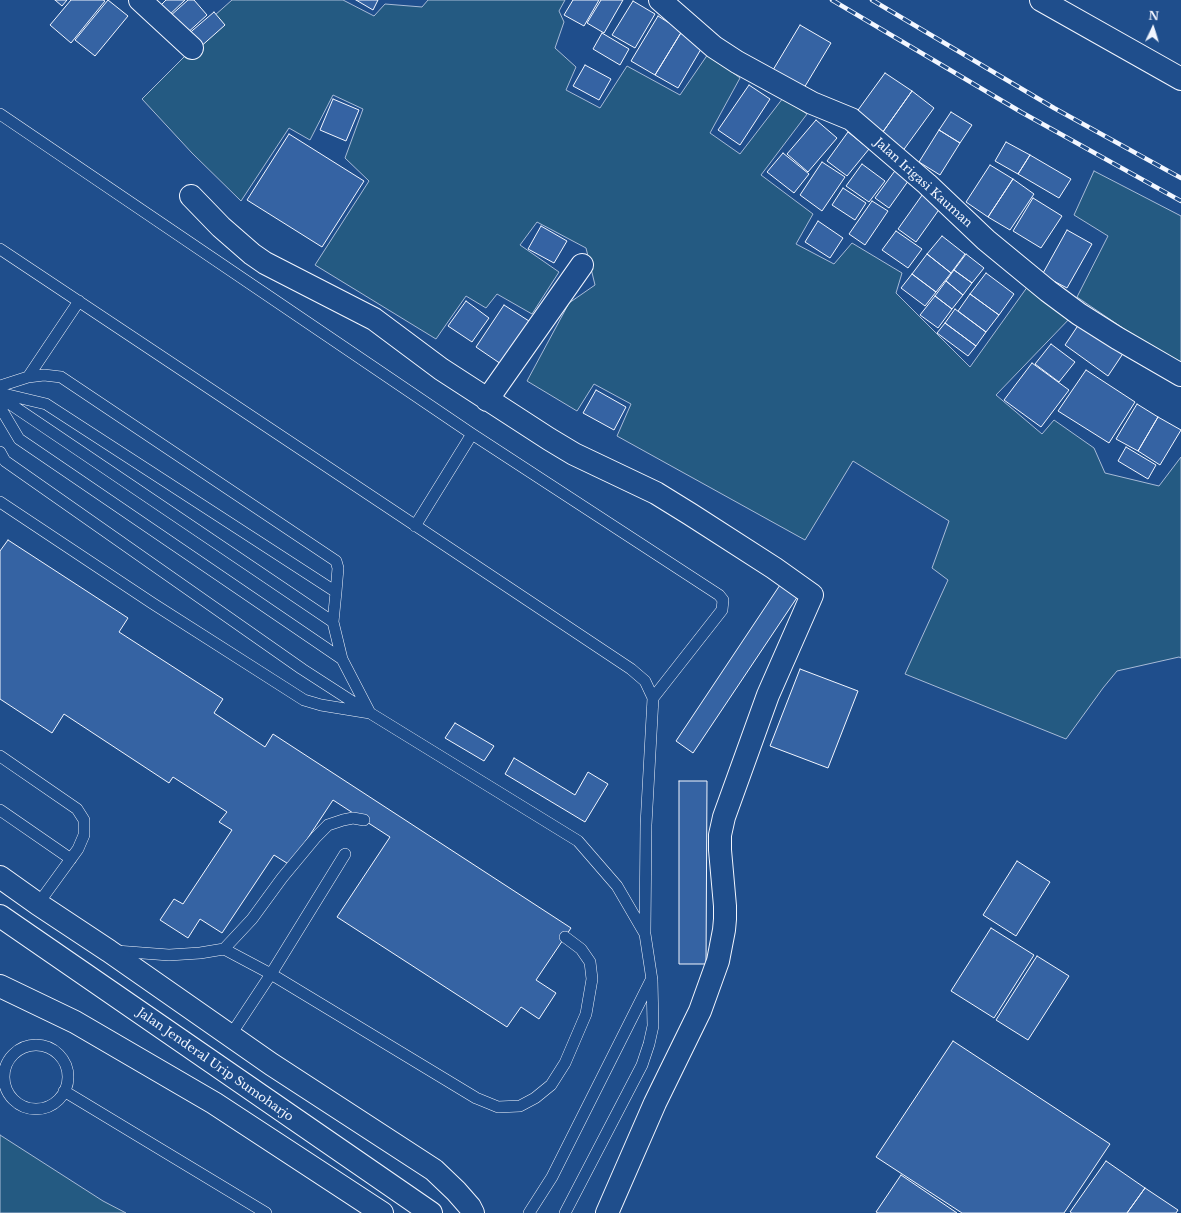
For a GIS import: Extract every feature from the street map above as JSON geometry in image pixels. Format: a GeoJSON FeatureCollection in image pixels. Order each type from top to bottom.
{"type":"FeatureCollection","features":[{"type":"Feature","properties":{"kind":"main road"},"geometry":{"type":"LineString","coordinates":[[140,0],[192,48]]}},
{"type":"Feature","properties":{"kind":"main road","name":"Jalan Irigasi Kauman"},"geometry":{"type":"LineString","coordinates":[[660,0],[714,47],[737,62],[812,103],[851,119],[927,184],[986,240],[1048,291],[1079,314],[1117,338],[1181,375]]}},
{"type":"Feature","properties":{"kind":"main road"},"geometry":{"type":"LineString","coordinates":[[1040,0],[1181,79]]}},
{"type":"Feature","properties":{"kind":"main road"},"geometry":{"type":"LineString","coordinates":[[191,196],[220,227],[265,263],[374,319],[441,369],[488,400],[574,454],[656,493],[774,568],[812,595],[768,695],[724,817],[720,835],[720,850],[725,919],[718,961],[700,1011],[655,1103],[607,1213]]}},
{"type":"Feature","properties":{"kind":"main road"},"geometry":{"type":"LineString","coordinates":[[488,400],[582,265]]}},
{"type":"Feature","properties":{"kind":"main road"},"geometry":{"type":"LineString","coordinates":[[0,877],[271,1064],[434,1170],[456,1191],[470,1207],[473,1213]]}},
{"type":"Feature","properties":{"kind":"main road","name":"Jalan Jenderal Urip Sumoharjo"},"geometry":{"type":"LineString","coordinates":[[0,916],[430,1213]]}},
{"type":"Feature","properties":{"kind":"main road"},"geometry":{"type":"LineString","coordinates":[[0,986],[75,1022],[214,1103],[382,1213]]}},
{"type":"Feature","properties":{"kind":"lane"},"geometry":{"type":"LineString","coordinates":[[0,114],[472,434],[719,595],[723,600],[722,610],[653,698]]}},
{"type":"Feature","properties":{"kind":"lane"},"geometry":{"type":"LineString","coordinates":[[0,249],[631,669],[645,681],[653,698],[646,825],[645,934],[652,980],[654,1026],[642,1065],[564,1213]]}},
{"type":"Feature","properties":{"kind":"lane"},"geometry":{"type":"LineString","coordinates":[[28,377],[79,301]]}},
{"type":"Feature","properties":{"kind":"lane"},"geometry":{"type":"LineString","coordinates":[[0,386],[28,377],[44,375],[61,377],[336,561],[338,568],[333,622],[342,660],[370,713]]}},
{"type":"Feature","properties":{"kind":"lane"},"geometry":{"type":"LineString","coordinates":[[0,392],[46,404],[336,592]]}},
{"type":"Feature","properties":{"kind":"lane"},"geometry":{"type":"LineString","coordinates":[[0,397],[333,622]]}},
{"type":"Feature","properties":{"kind":"lane"},"geometry":{"type":"LineString","coordinates":[[0,408],[19,438],[342,660]]}},
{"type":"Feature","properties":{"kind":"lane"},"geometry":{"type":"LineString","coordinates":[[415,526],[472,434]]}},
{"type":"Feature","properties":{"kind":"lane"},"geometry":{"type":"LineString","coordinates":[[0,452],[5,461],[302,669],[370,713],[578,841],[617,886],[645,934]]}},
{"type":"Feature","properties":{"kind":"lane"},"geometry":{"type":"LineString","coordinates":[[0,502],[152,603],[304,700],[321,705],[370,713]]}},
{"type":"Feature","properties":{"kind":"lane"},"geometry":{"type":"LineString","coordinates":[[0,756],[78,809],[84,820],[84,835],[78,849],[38,904]]}},
{"type":"Feature","properties":{"kind":"lane"},"geometry":{"type":"LineString","coordinates":[[0,810],[71,859]]}},
{"type":"Feature","properties":{"kind":"lane"},"geometry":{"type":"LineString","coordinates":[[224,949],[252,919],[282,878],[328,825],[354,818],[364,820]]}},
{"type":"Feature","properties":{"kind":"lane"},"geometry":{"type":"LineString","coordinates":[[230,1036],[271,974],[345,854]]}},
{"type":"Feature","properties":{"kind":"lane"},"geometry":{"type":"LineString","coordinates":[[109,951],[169,955],[200,953],[224,949],[271,974],[476,1098],[498,1107],[520,1106],[535,1098],[551,1085],[565,1063],[586,1014],[592,979],[590,962],[581,949],[565,937]]}},
{"type":"Feature","properties":{"kind":"lane"},"geometry":{"type":"LineString","coordinates":[[529,1213],[552,1177],[652,980]]}},
{"type":"Feature","properties":{"kind":"lane"},"geometry":{"type":"LineString","coordinates":[[34,1045],[45,1046],[55,1051],[62,1060],[66,1069],[67,1080],[64,1091],[58,1099],[50,1105],[41,1108],[31,1108],[21,1105],[13,1099],[7,1091],[4,1081],[4,1060],[23,1048],[34,1045]]}},
{"type":"Feature","properties":{"kind":"lane"},"geometry":{"type":"LineString","coordinates":[[64,1091],[266,1213]]}},
{"type":"Feature","properties":{"kind":"shaded area"},"geometry":{"type":"Polygon","coordinates":[[[232,0],[343,0],[374,16],[385,4],[422,7],[428,0],[565,0],[559,11],[564,22],[555,48],[576,67],[566,90],[600,108],[627,66],[680,95],[708,54],[740,78],[710,133],[740,154],[783,98],[807,114],[761,175],[813,214],[796,244],[834,264],[852,243],[902,273],[896,293],[970,367],[1028,286],[1073,315],[996,395],[1042,434],[1054,420],[1094,448],[1105,473],[1159,486],[1181,457],[1181,658],[1179,657],[1117,671],[1066,739],[905,674],[948,580],[932,568],[949,521],[853,461],[805,540],[617,436],[631,404],[594,384],[577,411],[527,381],[569,303],[595,285],[586,248],[537,222],[520,245],[559,272],[532,314],[497,294],[486,308],[466,296],[436,339],[315,265],[369,181],[345,158],[363,109],[333,95],[310,140],[289,128],[241,201],[192,153],[142,99],[192,49],[205,24],[232,0]]]}},
{"type":"Feature","properties":{"kind":"shaded area"},"geometry":{"type":"Polygon","coordinates":[[[1094,171],[1181,216],[1181,362],[1161,354],[1077,297],[1108,236],[1074,215],[1094,171]]]}},
{"type":"Feature","properties":{"kind":"shaded area"},"geometry":{"type":"Polygon","coordinates":[[[0,1135],[103,1201],[126,1213],[0,1213],[0,1135]]]}},
{"type":"Feature","properties":{"kind":"building"},"geometry":{"type":"Polygon","coordinates":[[[55,0],[67,0],[62,6],[55,0]]]}},
{"type":"Feature","properties":{"kind":"building"},"geometry":{"type":"Polygon","coordinates":[[[71,0],[105,1],[71,43],[50,25],[71,0]]]}},
{"type":"Feature","properties":{"kind":"building"},"geometry":{"type":"Polygon","coordinates":[[[108,0],[128,16],[95,56],[75,40],[108,0]]]}},
{"type":"Feature","properties":{"kind":"building"},"geometry":{"type":"Polygon","coordinates":[[[166,0],[185,0],[167,17],[158,8],[166,0]]]}},
{"type":"Feature","properties":{"kind":"building"},"geometry":{"type":"Polygon","coordinates":[[[188,0],[194,0],[207,15],[185,35],[169,17],[188,0]]]}},
{"type":"Feature","properties":{"kind":"building"},"geometry":{"type":"Polygon","coordinates":[[[356,0],[378,0],[373,10],[356,0]]]}},
{"type":"Feature","properties":{"kind":"building"},"geometry":{"type":"Polygon","coordinates":[[[573,0],[599,0],[584,26],[564,15],[573,0]]]}},
{"type":"Feature","properties":{"kind":"building"},"geometry":{"type":"Polygon","coordinates":[[[601,0],[623,0],[604,33],[587,23],[601,0]]]}},
{"type":"Feature","properties":{"kind":"building"},"geometry":{"type":"Polygon","coordinates":[[[633,1],[655,14],[635,48],[612,35],[633,1]]]}},
{"type":"Feature","properties":{"kind":"building"},"geometry":{"type":"Polygon","coordinates":[[[214,12],[225,25],[198,49],[186,36],[214,12]]]}},
{"type":"Feature","properties":{"kind":"building"},"geometry":{"type":"Polygon","coordinates":[[[658,16],[682,31],[655,75],[631,61],[658,16]]]}},
{"type":"Feature","properties":{"kind":"building"},"geometry":{"type":"Polygon","coordinates":[[[800,25],[831,43],[801,93],[770,75],[800,25]]]}},
{"type":"Feature","properties":{"kind":"building"},"geometry":{"type":"Polygon","coordinates":[[[682,31],[704,44],[678,88],[655,75],[682,31]]]}},
{"type":"Feature","properties":{"kind":"building"},"geometry":{"type":"Polygon","coordinates":[[[602,33],[629,49],[620,65],[593,49],[602,33]]]}},
{"type":"Feature","properties":{"kind":"building"},"geometry":{"type":"Polygon","coordinates":[[[585,65],[611,79],[599,100],[573,86],[585,65]]]}},
{"type":"Feature","properties":{"kind":"building"},"geometry":{"type":"Polygon","coordinates":[[[885,73],[912,91],[880,136],[853,117],[885,73]]]}},
{"type":"Feature","properties":{"kind":"building"},"geometry":{"type":"Polygon","coordinates":[[[749,85],[770,99],[740,145],[718,130],[749,85]]]}},
{"type":"Feature","properties":{"kind":"building"},"geometry":{"type":"Polygon","coordinates":[[[912,91],[934,108],[902,152],[880,136],[912,91]]]}},
{"type":"Feature","properties":{"kind":"building"},"geometry":{"type":"Polygon","coordinates":[[[333,99],[359,110],[346,141],[320,130],[333,99]]]}},
{"type":"Feature","properties":{"kind":"building"},"geometry":{"type":"Polygon","coordinates":[[[951,112],[972,125],[960,143],[939,130],[951,112]]]}},
{"type":"Feature","properties":{"kind":"building"},"geometry":{"type":"Polygon","coordinates":[[[816,120],[837,138],[808,172],[787,154],[816,120]]]}},
{"type":"Feature","properties":{"kind":"building"},"geometry":{"type":"Polygon","coordinates":[[[939,130],[960,143],[940,175],[919,162],[939,130]]]}},
{"type":"Feature","properties":{"kind":"building"},"geometry":{"type":"Polygon","coordinates":[[[848,132],[869,149],[847,176],[827,161],[848,132]]]}},
{"type":"Feature","properties":{"kind":"building"},"geometry":{"type":"Polygon","coordinates":[[[289,134],[364,181],[322,247],[247,200],[289,134]]]}},
{"type":"Feature","properties":{"kind":"building"},"geometry":{"type":"Polygon","coordinates":[[[1006,142],[1030,155],[1018,174],[995,161],[1006,142]]]}},
{"type":"Feature","properties":{"kind":"building"},"geometry":{"type":"Polygon","coordinates":[[[783,153],[809,174],[794,193],[767,172],[783,153]]]}},
{"type":"Feature","properties":{"kind":"building"},"geometry":{"type":"Polygon","coordinates":[[[1030,155],[1071,179],[1059,198],[1018,174],[1030,155]]]}},
{"type":"Feature","properties":{"kind":"building"},"geometry":{"type":"Polygon","coordinates":[[[822,162],[845,177],[822,211],[800,195],[822,162]]]}},
{"type":"Feature","properties":{"kind":"building"},"geometry":{"type":"Polygon","coordinates":[[[862,164],[885,181],[869,202],[846,186],[862,164]]]}},
{"type":"Feature","properties":{"kind":"building"},"geometry":{"type":"Polygon","coordinates":[[[990,165],[1013,179],[988,217],[966,202],[990,165]]]}},
{"type":"Feature","properties":{"kind":"building"},"geometry":{"type":"Polygon","coordinates":[[[897,168],[911,177],[889,208],[875,198],[897,168]]]}},
{"type":"Feature","properties":{"kind":"building"},"geometry":{"type":"Polygon","coordinates":[[[1013,179],[1034,194],[1010,230],[988,217],[1013,179]]]}},
{"type":"Feature","properties":{"kind":"building"},"geometry":{"type":"Polygon","coordinates":[[[843,188],[866,203],[855,220],[832,205],[843,188]]]}},
{"type":"Feature","properties":{"kind":"building"},"geometry":{"type":"Polygon","coordinates":[[[925,191],[943,204],[916,242],[898,229],[925,191]]]}},
{"type":"Feature","properties":{"kind":"building"},"geometry":{"type":"Polygon","coordinates":[[[1033,198],[1062,216],[1041,248],[1013,231],[1033,198]]]}},
{"type":"Feature","properties":{"kind":"building"},"geometry":{"type":"Polygon","coordinates":[[[872,201],[888,211],[865,245],[849,234],[872,201]]]}},
{"type":"Feature","properties":{"kind":"building"},"geometry":{"type":"Polygon","coordinates":[[[818,221],[843,238],[830,258],[805,242],[818,221]]]}},
{"type":"Feature","properties":{"kind":"building"},"geometry":{"type":"Polygon","coordinates":[[[541,226],[567,241],[554,263],[528,249],[541,226]]]}},
{"type":"Feature","properties":{"kind":"building"},"geometry":{"type":"Polygon","coordinates":[[[1067,230],[1092,244],[1067,288],[1042,275],[1067,230]]]}},
{"type":"Feature","properties":{"kind":"building"},"geometry":{"type":"Polygon","coordinates":[[[896,231],[922,249],[908,268],[882,250],[896,231]]]}},
{"type":"Feature","properties":{"kind":"building"},"geometry":{"type":"Polygon","coordinates":[[[942,236],[965,254],[951,273],[927,254],[942,236]]]}},
{"type":"Feature","properties":{"kind":"building"},"geometry":{"type":"Polygon","coordinates":[[[927,254],[951,273],[936,292],[912,274],[927,254]]]}},
{"type":"Feature","properties":{"kind":"building"},"geometry":{"type":"Polygon","coordinates":[[[966,254],[984,268],[972,283],[954,270],[966,254]]]}},
{"type":"Feature","properties":{"kind":"building"},"geometry":{"type":"Polygon","coordinates":[[[954,270],[972,283],[963,295],[946,281],[954,270]]]}},
{"type":"Feature","properties":{"kind":"building"},"geometry":{"type":"Polygon","coordinates":[[[986,273],[1014,294],[999,315],[970,294],[986,273]]]}},
{"type":"Feature","properties":{"kind":"building"},"geometry":{"type":"Polygon","coordinates":[[[912,274],[936,292],[925,306],[901,288],[912,274]]]}},
{"type":"Feature","properties":{"kind":"building"},"geometry":{"type":"Polygon","coordinates":[[[946,281],[963,295],[952,309],[935,296],[946,281]]]}},
{"type":"Feature","properties":{"kind":"building"},"geometry":{"type":"Polygon","coordinates":[[[970,294],[999,315],[986,332],[958,311],[970,294]]]}},
{"type":"Feature","properties":{"kind":"building"},"geometry":{"type":"Polygon","coordinates":[[[935,296],[952,309],[938,328],[920,315],[935,296]]]}},
{"type":"Feature","properties":{"kind":"building"},"geometry":{"type":"Polygon","coordinates":[[[466,301],[489,318],[472,342],[448,326],[466,301]]]}},
{"type":"Feature","properties":{"kind":"building"},"geometry":{"type":"Polygon","coordinates":[[[504,305],[529,321],[501,364],[476,347],[504,305]]]}},
{"type":"Feature","properties":{"kind":"building"},"geometry":{"type":"Polygon","coordinates":[[[955,309],[986,332],[976,346],[945,323],[955,309]]]}},
{"type":"Feature","properties":{"kind":"building"},"geometry":{"type":"Polygon","coordinates":[[[1083,318],[1126,349],[1108,376],[1065,345],[1083,318]]]}},
{"type":"Feature","properties":{"kind":"building"},"geometry":{"type":"Polygon","coordinates":[[[945,323],[976,346],[968,356],[937,333],[945,323]]]}},
{"type":"Feature","properties":{"kind":"building"},"geometry":{"type":"Polygon","coordinates":[[[1051,344],[1075,362],[1059,382],[1035,364],[1051,344]]]}},
{"type":"Feature","properties":{"kind":"building"},"geometry":{"type":"Polygon","coordinates":[[[1032,363],[1069,390],[1041,427],[1004,400],[1032,363]]]}},
{"type":"Feature","properties":{"kind":"building"},"geometry":{"type":"Polygon","coordinates":[[[1086,370],[1135,402],[1109,443],[1058,411],[1086,370]]]}},
{"type":"Feature","properties":{"kind":"building"},"geometry":{"type":"Polygon","coordinates":[[[596,390],[626,407],[614,430],[583,413],[596,390]]]}},
{"type":"Feature","properties":{"kind":"building"},"geometry":{"type":"Polygon","coordinates":[[[1137,404],[1158,417],[1138,451],[1116,439],[1137,404]]]}},
{"type":"Feature","properties":{"kind":"building"},"geometry":{"type":"Polygon","coordinates":[[[1158,417],[1181,430],[1160,465],[1138,451],[1158,417]]]}},
{"type":"Feature","properties":{"kind":"building"},"geometry":{"type":"Polygon","coordinates":[[[1126,447],[1156,465],[1148,479],[1118,461],[1126,447]]]}},
{"type":"Feature","properties":{"kind":"building"},"geometry":{"type":"Polygon","coordinates":[[[8,540],[128,618],[119,632],[223,699],[214,713],[265,747],[273,734],[571,928],[536,980],[556,993],[539,1019],[521,1007],[507,1027],[337,917],[390,837],[333,800],[290,865],[274,855],[222,933],[200,919],[188,938],[160,920],[174,899],[183,904],[232,830],[219,822],[227,812],[173,777],[169,783],[64,714],[52,733],[0,699],[0,551],[8,540]]]}},
{"type":"Feature","properties":{"kind":"building"},"geometry":{"type":"Polygon","coordinates":[[[782,582],[800,593],[693,753],[676,741],[782,582]]]}},
{"type":"Feature","properties":{"kind":"building"},"geometry":{"type":"Polygon","coordinates":[[[800,669],[858,691],[828,768],[770,746],[800,669]]]}},
{"type":"Feature","properties":{"kind":"building"},"geometry":{"type":"Polygon","coordinates":[[[455,723],[494,746],[484,761],[445,738],[455,723]]]}},
{"type":"Feature","properties":{"kind":"building"},"geometry":{"type":"Polygon","coordinates":[[[514,758],[575,795],[588,772],[608,784],[585,822],[505,774],[514,758]]]}},
{"type":"Feature","properties":{"kind":"building"},"geometry":{"type":"Polygon","coordinates":[[[679,781],[707,781],[706,964],[679,964],[679,781]]]}},
{"type":"Feature","properties":{"kind":"building"},"geometry":{"type":"Polygon","coordinates":[[[1017,861],[1050,882],[1016,936],[983,915],[1017,861]]]}},
{"type":"Feature","properties":{"kind":"building"},"geometry":{"type":"Polygon","coordinates":[[[991,928],[1034,955],[994,1018],[951,991],[991,928]]]}},
{"type":"Feature","properties":{"kind":"building"},"geometry":{"type":"Polygon","coordinates":[[[1037,956],[1069,976],[1028,1040],[996,1020],[1037,956]]]}},
{"type":"Feature","properties":{"kind":"building"},"geometry":{"type":"Polygon","coordinates":[[[953,1041],[1110,1144],[1064,1213],[962,1213],[876,1157],[953,1041]]]}},
{"type":"Feature","properties":{"kind":"building"},"geometry":{"type":"Polygon","coordinates":[[[1106,1161],[1145,1188],[1127,1213],[1070,1212],[1106,1161]]]}},
{"type":"Feature","properties":{"kind":"building"},"geometry":{"type":"Polygon","coordinates":[[[901,1175],[957,1213],[876,1212],[901,1175]]]}},
{"type":"Feature","properties":{"kind":"building"},"geometry":{"type":"Polygon","coordinates":[[[1145,1188],[1178,1210],[1176,1213],[1127,1213],[1145,1188]]]}},
{"type":"Feature","properties":{"kind":"railway"},"geometry":{"type":"LineString","coordinates":[[832,0],[1021,112],[1181,201]]}},
{"type":"Feature","properties":{"kind":"railway"},"geometry":{"type":"LineString","coordinates":[[872,0],[1054,108],[1181,178]]}}]}
